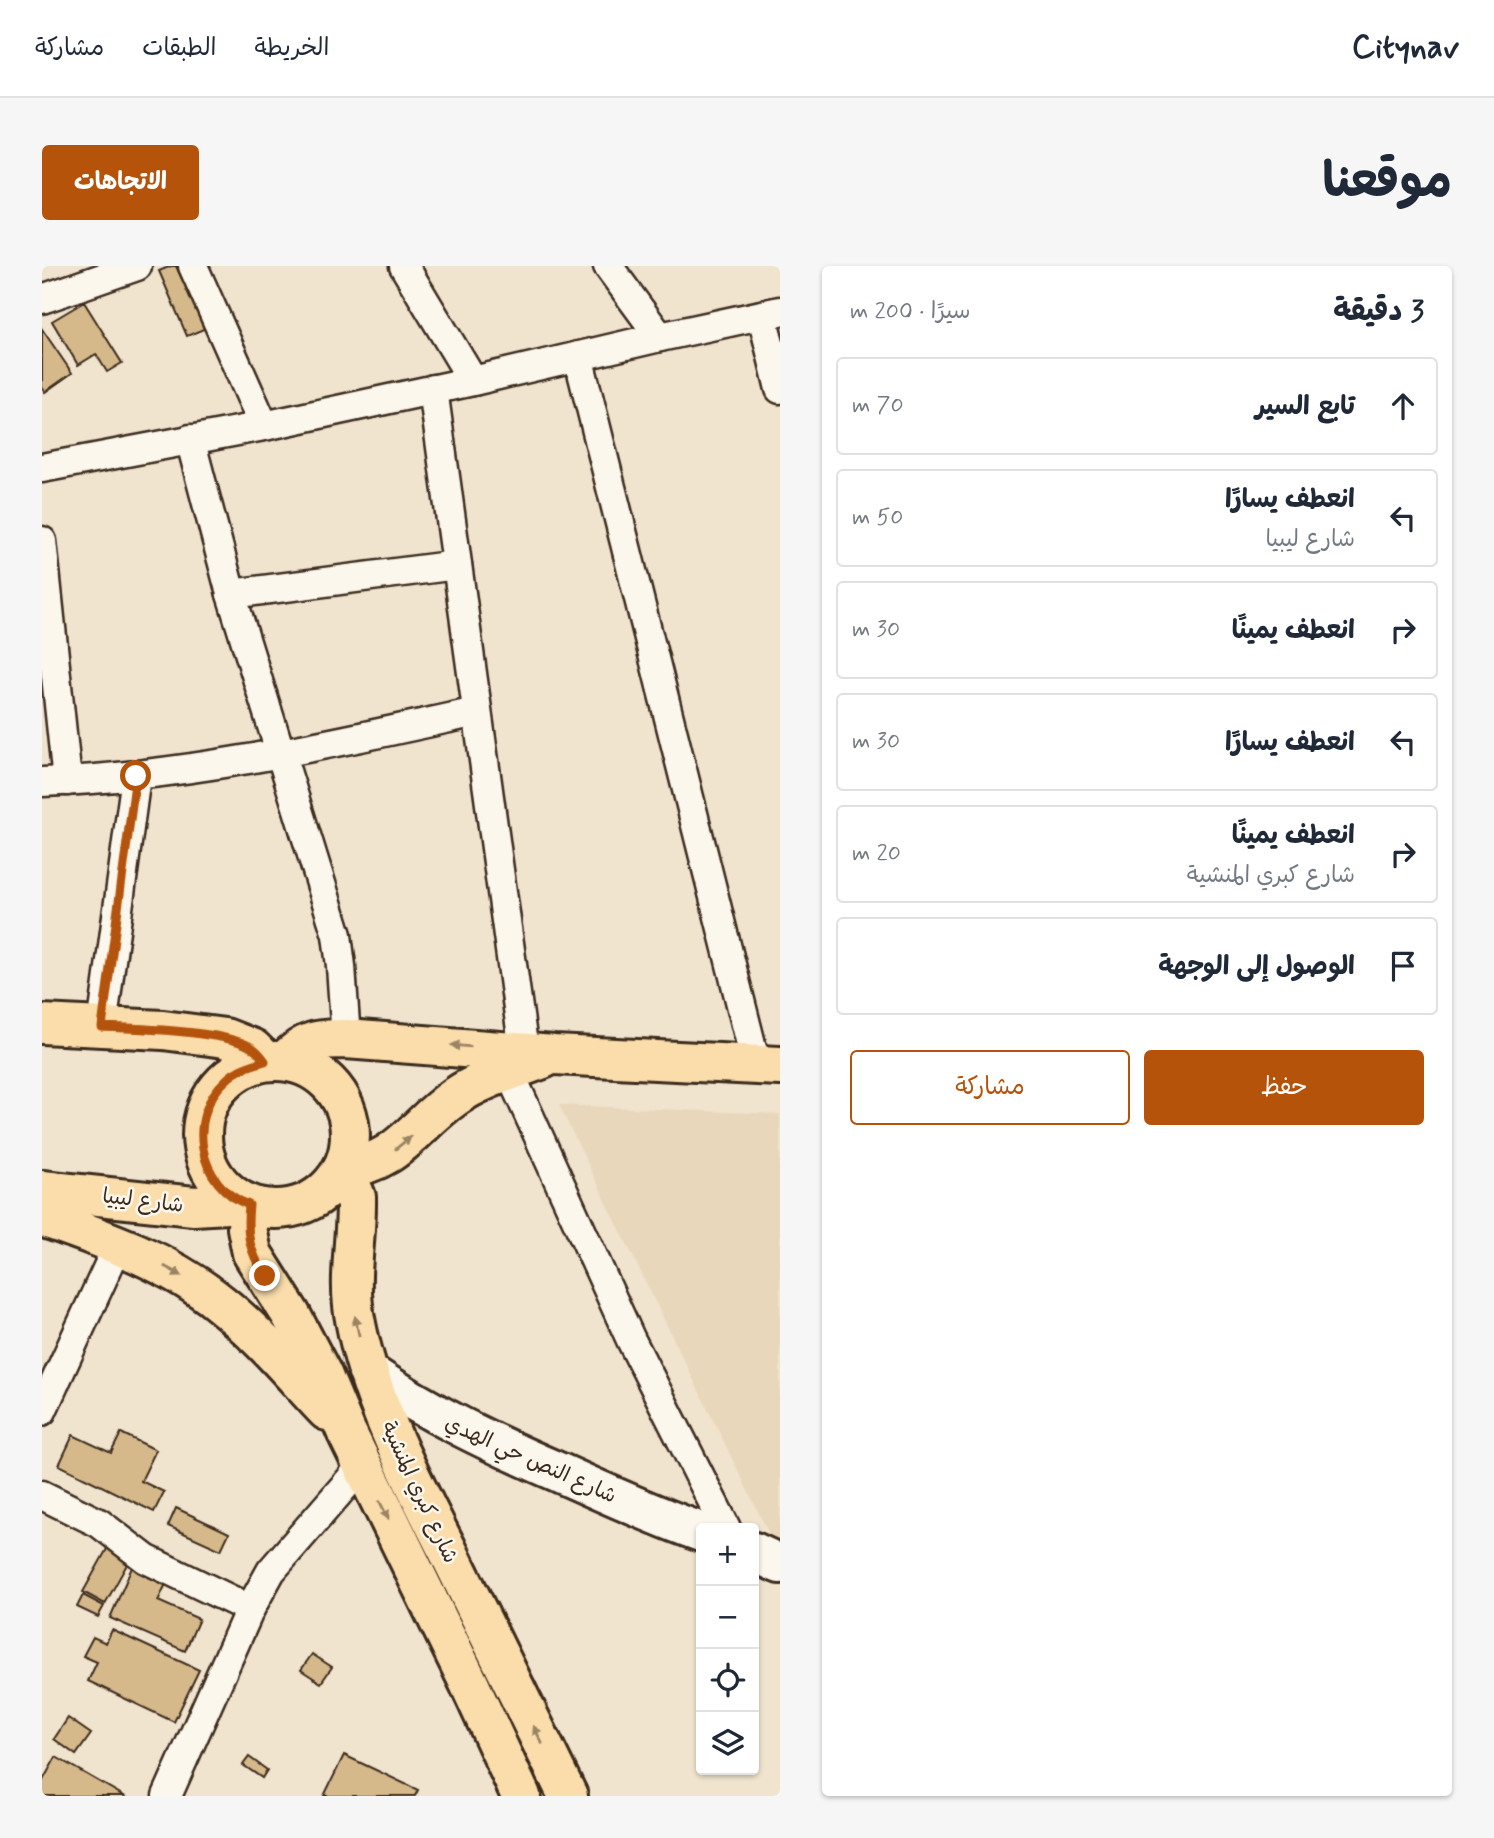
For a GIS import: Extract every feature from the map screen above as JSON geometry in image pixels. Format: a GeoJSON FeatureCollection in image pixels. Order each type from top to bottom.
{"type":"FeatureCollection","features":[{"type":"Feature","properties":{"kind":"main road"},"geometry":{"type":"LineString","coordinates":[[42,1024],[163,1031],[225,1038],[275,1061],[308,1067],[327,1080],[342,1099],[349,1122],[350,1145],[342,1170],[325,1191],[309,1202],[269,1210],[247,1204],[226,1192],[212,1176],[204,1156],[201,1135],[204,1114],[213,1095],[227,1079],[245,1067],[275,1061],[313,1041],[346,1039],[529,1059],[768,1065]]}},
{"type":"Feature","properties":{"kind":"main road"},"geometry":{"type":"LineString","coordinates":[[342,1170],[362,1167],[386,1156],[453,1098],[529,1059]]}},
{"type":"Feature","properties":{"kind":"main road","name":"شارع كبري المنشية"},"geometry":{"type":"LineString","coordinates":[[342,1170],[356,1198],[352,1299],[369,1372],[383,1412],[414,1482],[568,1796]]}},
{"type":"Feature","properties":{"kind":"main road","name":"شارع ليبيا"},"geometry":{"type":"LineString","coordinates":[[42,1190],[194,1206],[247,1204]]}},
{"type":"Feature","properties":{"kind":"main road","name":"شارع كبري المنشية"},"geometry":{"type":"LineString","coordinates":[[247,1204],[247,1228],[253,1253],[306,1343],[334,1398],[362,1466],[469,1683],[521,1796]]}},
{"type":"Feature","properties":{"kind":"main road"},"geometry":{"type":"LineString","coordinates":[[42,1217],[118,1245],[172,1270],[220,1302],[346,1431]]}},
{"type":"Feature","properties":{"kind":"street"},"geometry":{"type":"LineString","coordinates":[[42,299],[137,266]]}},
{"type":"Feature","properties":{"kind":"street"},"geometry":{"type":"LineString","coordinates":[[193,266],[264,426]]}},
{"type":"Feature","properties":{"kind":"street"},"geometry":{"type":"LineString","coordinates":[[404,266],[473,382]]}},
{"type":"Feature","properties":{"kind":"street"},"geometry":{"type":"LineString","coordinates":[[608,266],[660,337]]}},
{"type":"Feature","properties":{"kind":"street"},"geometry":{"type":"LineString","coordinates":[[42,468],[264,426],[473,382],[771,313],[780,389]]}},
{"type":"Feature","properties":{"kind":"street"},"geometry":{"type":"LineString","coordinates":[[578,356],[768,1065]]}},
{"type":"Feature","properties":{"kind":"street"},"geometry":{"type":"LineString","coordinates":[[433,389],[477,712],[529,1059],[631,1340],[723,1523]]}},
{"type":"Feature","properties":{"kind":"street"},"geometry":{"type":"LineString","coordinates":[[190,439],[231,594],[337,935],[346,1039]]}},
{"type":"Feature","properties":{"kind":"street"},"geometry":{"type":"LineString","coordinates":[[42,541],[54,782],[136,776],[279,754],[477,712]]}},
{"type":"Feature","properties":{"kind":"street"},"geometry":{"type":"LineString","coordinates":[[231,594],[457,565]]}},
{"type":"Feature","properties":{"kind":"street"},"geometry":{"type":"LineString","coordinates":[[102,1027],[136,776]]}},
{"type":"Feature","properties":{"kind":"street"},"geometry":{"type":"LineString","coordinates":[[42,1411],[118,1245]]}},
{"type":"Feature","properties":{"kind":"street","name":"شارع النص حي الهدي"},"geometry":{"type":"LineString","coordinates":[[369,1372],[405,1397],[471,1433],[591,1487],[696,1530]]}},
{"type":"Feature","properties":{"kind":"street"},"geometry":{"type":"LineString","coordinates":[[167,1796],[250,1609],[271,1571],[362,1466]]}},
{"type":"Feature","properties":{"kind":"street"},"geometry":{"type":"LineString","coordinates":[[42,1495],[99,1523],[146,1559],[250,1609]]}},
{"type":"Feature","properties":{"kind":"street"},"geometry":{"type":"LineString","coordinates":[[759,1554],[780,1564]]}},
{"type":"Feature","properties":{"kind":"shaded area"},"geometry":{"type":"Polygon","coordinates":[[[559,1105],[780,1114],[780,1541],[771,1538],[559,1105]]]}},
{"type":"Feature","properties":{"kind":"building"},"geometry":{"type":"Polygon","coordinates":[[[176,266],[183,281],[197,275],[218,323],[187,336],[159,271],[176,266]]]}},
{"type":"Feature","properties":{"kind":"building"},"geometry":{"type":"Polygon","coordinates":[[[84,302],[122,363],[107,372],[96,354],[78,365],[52,321],[84,302]]]}},
{"type":"Feature","properties":{"kind":"building"},"geometry":{"type":"Polygon","coordinates":[[[42,329],[72,373],[45,392],[42,387],[42,329]]]}},
{"type":"Feature","properties":{"kind":"building"},"geometry":{"type":"Polygon","coordinates":[[[121,1433],[156,1450],[141,1481],[164,1492],[154,1512],[59,1465],[73,1435],[111,1453],[121,1433]]]}},
{"type":"Feature","properties":{"kind":"building"},"geometry":{"type":"Polygon","coordinates":[[[176,1508],[229,1533],[221,1550],[168,1526],[176,1508]]]}},
{"type":"Feature","properties":{"kind":"building"},"geometry":{"type":"Polygon","coordinates":[[[108,1547],[130,1559],[105,1604],[83,1592],[108,1547]]]}},
{"type":"Feature","properties":{"kind":"building"},"geometry":{"type":"Polygon","coordinates":[[[136,1558],[171,1573],[158,1601],[199,1619],[185,1651],[110,1618],[136,1558]]]}},
{"type":"Feature","properties":{"kind":"building"},"geometry":{"type":"Polygon","coordinates":[[[83,1595],[104,1606],[98,1617],[77,1607],[83,1595]]]}},
{"type":"Feature","properties":{"kind":"building"},"geometry":{"type":"Polygon","coordinates":[[[112,1630],[199,1670],[174,1722],[88,1681],[97,1662],[83,1656],[93,1637],[106,1643],[112,1630]]]}},
{"type":"Feature","properties":{"kind":"building"},"geometry":{"type":"Polygon","coordinates":[[[312,1654],[332,1667],[321,1683],[301,1670],[312,1654]]]}},
{"type":"Feature","properties":{"kind":"building"},"geometry":{"type":"Polygon","coordinates":[[[68,1718],[91,1734],[76,1755],[54,1739],[68,1718]]]}},
{"type":"Feature","properties":{"kind":"building"},"geometry":{"type":"Polygon","coordinates":[[[344,1755],[418,1790],[415,1796],[324,1796],[344,1755]]]}},
{"type":"Feature","properties":{"kind":"building"},"geometry":{"type":"Polygon","coordinates":[[[56,1757],[124,1796],[42,1796],[42,1782],[56,1757]]]}},
{"type":"Feature","properties":{"kind":"building"},"geometry":{"type":"Polygon","coordinates":[[[249,1757],[267,1770],[262,1778],[243,1765],[249,1757]]]}},
{"type":"Feature","properties":{"kind":"route"},"geometry":{"type":"LineString","coordinates":[[136,776],[102,1027],[225,1038],[253,1049],[265,1061],[245,1067],[227,1079],[213,1095],[204,1114],[201,1135],[204,1156],[212,1176],[226,1192],[249,1205],[248,1241],[265,1276]]}}]}
